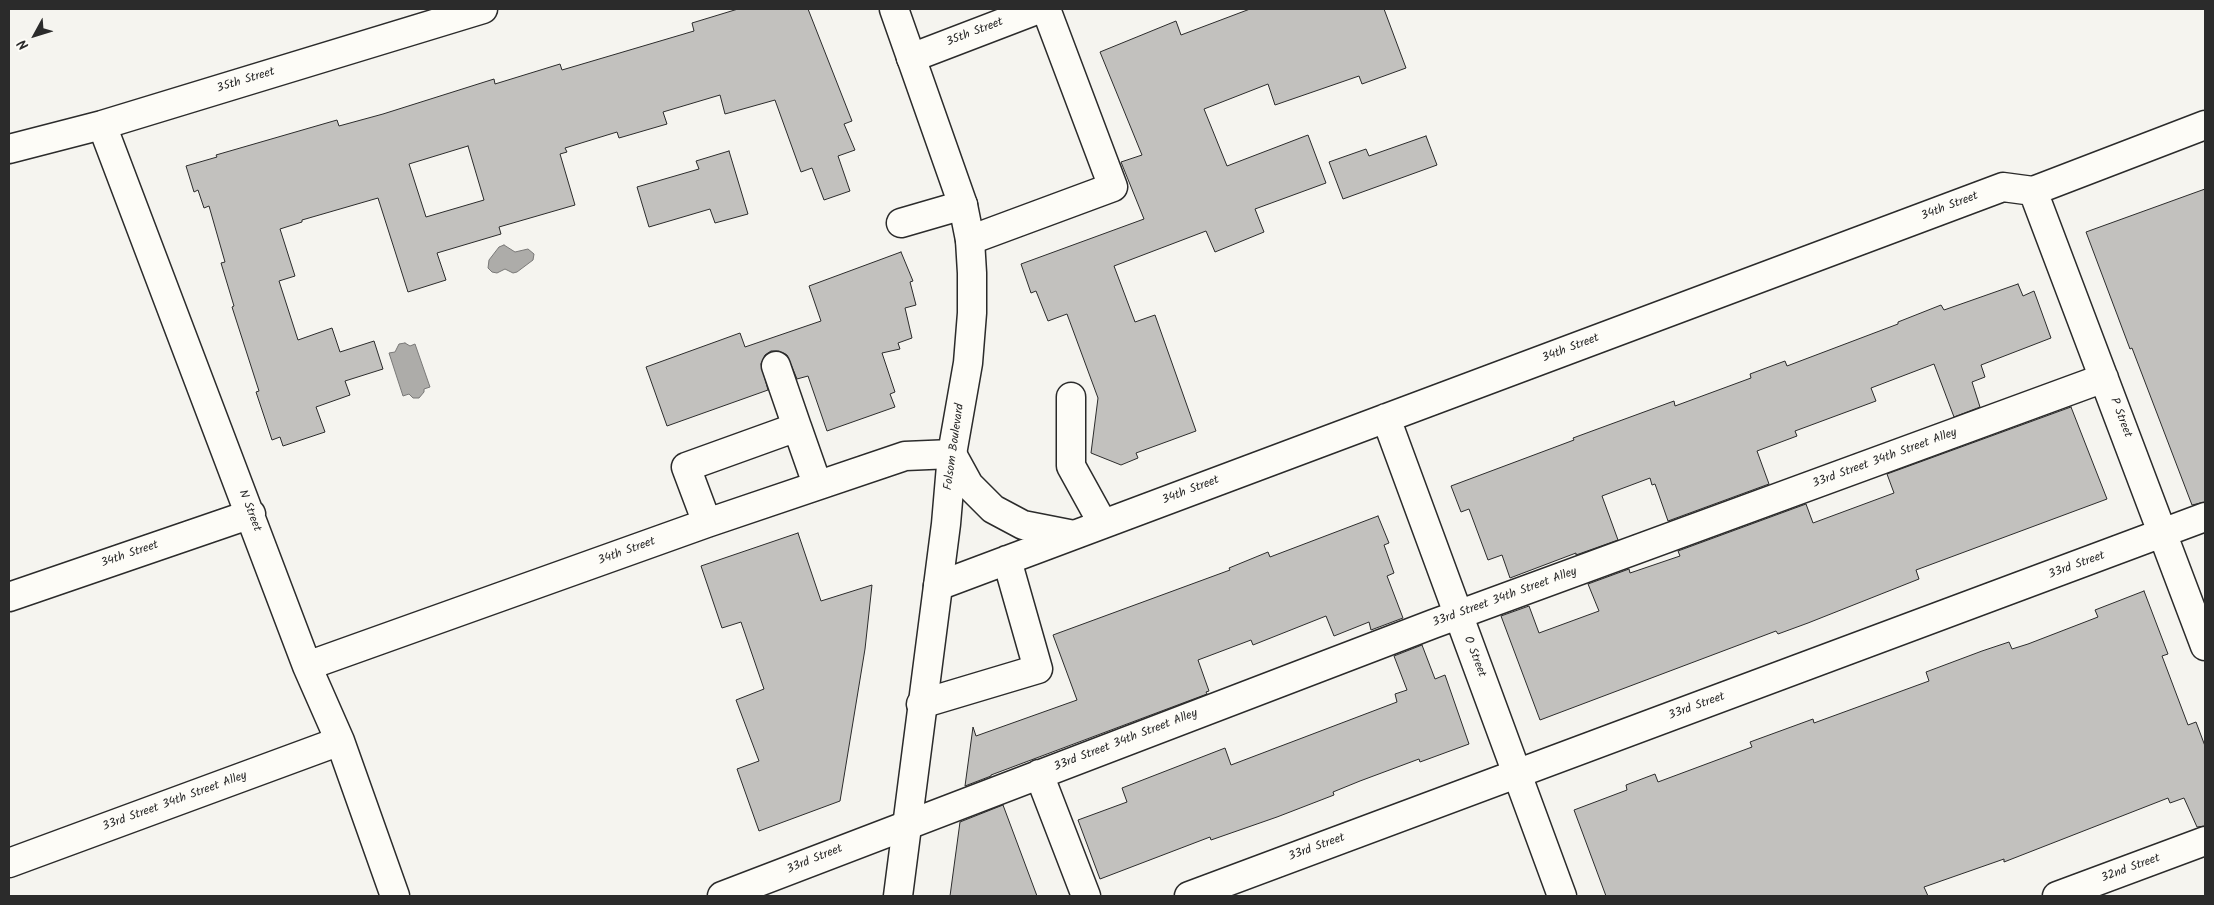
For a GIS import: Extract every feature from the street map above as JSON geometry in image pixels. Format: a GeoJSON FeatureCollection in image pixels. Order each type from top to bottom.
{"type":"FeatureCollection","features":[{"type":"Feature","properties":{"kind":"street","name":"35th Street"},"geometry":{"type":"LineString","coordinates":[[9,149],[102,125],[483,9]]}},
{"type":"Feature","properties":{"kind":"street","name":"Folsom Boulevard"},"geometry":{"type":"LineString","coordinates":[[894,9],[963,205],[970,240],[972,313],[969,353],[952,454],[938,586],[921,704],[898,896]]}},
{"type":"Feature","properties":{"kind":"street","name":"35th Street"},"geometry":{"type":"LineString","coordinates":[[911,58],[1039,9]]}},
{"type":"Feature","properties":{"kind":"street"},"geometry":{"type":"LineString","coordinates":[[970,240],[1113,187],[1046,9]]}},
{"type":"Feature","properties":{"kind":"street","name":"N Street"},"geometry":{"type":"LineString","coordinates":[[102,125],[307,666],[340,741],[395,896]]}},
{"type":"Feature","properties":{"kind":"street","name":"34th Street"},"geometry":{"type":"LineString","coordinates":[[938,586],[2003,187],[2034,191],[2205,126]]}},
{"type":"Feature","properties":{"kind":"street","name":"P Street"},"geometry":{"type":"LineString","coordinates":[[2034,191],[2205,646]]}},
{"type":"Feature","properties":{"kind":"street"},"geometry":{"type":"LineString","coordinates":[[901,223],[963,205]]}},
{"type":"Feature","properties":{"kind":"street"},"geometry":{"type":"LineString","coordinates":[[776,366],[817,484]]}},
{"type":"Feature","properties":{"kind":"street","name":"33rd Street 34th Street Alley"},"geometry":{"type":"LineString","coordinates":[[907,824],[1458,615],[2104,378]]}},
{"type":"Feature","properties":{"kind":"street"},"geometry":{"type":"LineString","coordinates":[[1071,397],[1071,466],[1103,524]]}},
{"type":"Feature","properties":{"kind":"street","name":"O Street"},"geometry":{"type":"LineString","coordinates":[[1386,418],[1562,896]]}},
{"type":"Feature","properties":{"kind":"street"},"geometry":{"type":"LineString","coordinates":[[707,523],[686,467],[797,427]]}},
{"type":"Feature","properties":{"kind":"street"},"geometry":{"type":"LineString","coordinates":[[952,454],[969,485],[993,509],[1022,525],[1074,535]]}},
{"type":"Feature","properties":{"kind":"street","name":"34th Street"},"geometry":{"type":"LineString","coordinates":[[307,666],[817,484],[905,456],[952,454]]}},
{"type":"Feature","properties":{"kind":"street","name":"34th Street"},"geometry":{"type":"LineString","coordinates":[[9,597],[250,514]]}},
{"type":"Feature","properties":{"kind":"street","name":"33rd Street"},"geometry":{"type":"LineString","coordinates":[[1188,896],[2205,517]]}},
{"type":"Feature","properties":{"kind":"street"},"geometry":{"type":"LineString","coordinates":[[921,704],[1038,669],[1007,560]]}},
{"type":"Feature","properties":{"kind":"street","name":"33rd Street 34th Street Alley"},"geometry":{"type":"LineString","coordinates":[[9,862],[340,741]]}},
{"type":"Feature","properties":{"kind":"street"},"geometry":{"type":"LineString","coordinates":[[1039,774],[1086,896]]}},
{"type":"Feature","properties":{"kind":"street","name":"33rd Street"},"geometry":{"type":"LineString","coordinates":[[722,896],[907,824]]}},
{"type":"Feature","properties":{"kind":"street","name":"32nd Street"},"geometry":{"type":"LineString","coordinates":[[2057,896],[2205,841]]}},
{"type":"Feature","properties":{"kind":"shaded area"},"geometry":{"type":"Polygon","coordinates":[[[504,245],[515,252],[528,249],[534,254],[533,260],[517,272],[513,273],[505,269],[497,273],[492,272],[488,268],[489,260],[499,247],[504,245]]]}},
{"type":"Feature","properties":{"kind":"shaded area"},"geometry":{"type":"Polygon","coordinates":[[[405,343],[410,346],[415,344],[430,387],[424,389],[419,398],[413,398],[409,394],[403,396],[389,353],[395,352],[399,344],[405,343]]]}},
{"type":"Feature","properties":{"kind":"building"},"geometry":{"type":"Polygon","coordinates":[[[738,9],[808,9],[852,121],[844,124],[855,150],[838,156],[850,191],[824,200],[812,168],[801,172],[775,100],[725,114],[720,95],[663,112],[667,124],[619,138],[617,132],[565,148],[567,152],[560,154],[575,205],[499,227],[501,234],[437,253],[446,280],[408,292],[378,198],[302,220],[302,222],[280,229],[295,276],[279,281],[298,340],[332,328],[340,352],[374,341],[383,369],[345,381],[350,395],[316,407],[325,432],[283,446],[280,437],[272,440],[256,392],[259,391],[232,307],[234,306],[221,263],[225,262],[209,206],[204,208],[198,190],[194,192],[186,166],[217,157],[216,155],[337,120],[339,126],[383,114],[494,79],[495,84],[560,64],[562,70],[694,31],[692,23],[738,9]],[[468,146],[409,164],[426,217],[484,200],[468,146]]]}},
{"type":"Feature","properties":{"kind":"building"},"geometry":{"type":"Polygon","coordinates":[[[1250,9],[1384,9],[1406,68],[1362,84],[1359,76],[1275,105],[1268,84],[1204,109],[1227,166],[1308,135],[1326,183],[1255,209],[1264,232],[1215,252],[1206,231],[1114,266],[1135,322],[1155,315],[1196,431],[1136,453],[1138,458],[1121,465],[1091,453],[1098,398],[1067,314],[1048,321],[1036,291],[1031,293],[1021,264],[1144,219],[1121,162],[1142,155],[1100,52],[1176,21],[1181,35],[1250,9]]]}},
{"type":"Feature","properties":{"kind":"building"},"geometry":{"type":"Polygon","coordinates":[[[1426,136],[1437,165],[1343,199],[1329,162],[1366,149],[1369,156],[1426,136]]]}},
{"type":"Feature","properties":{"kind":"building"},"geometry":{"type":"Polygon","coordinates":[[[729,151],[748,214],[715,223],[710,209],[649,227],[637,187],[699,169],[696,161],[729,151]]]}},
{"type":"Feature","properties":{"kind":"building"},"geometry":{"type":"Polygon","coordinates":[[[2205,189],[2205,502],[2192,505],[2086,232],[2205,189]]]}},
{"type":"Feature","properties":{"kind":"building"},"geometry":{"type":"Polygon","coordinates":[[[901,252],[913,281],[910,282],[916,305],[905,308],[912,338],[898,343],[900,349],[882,353],[895,392],[890,394],[895,407],[827,431],[808,376],[797,379],[787,355],[779,351],[771,351],[765,355],[761,364],[768,390],[667,426],[646,367],[740,333],[745,347],[821,321],[809,286],[901,252]]]}},
{"type":"Feature","properties":{"kind":"building"},"geometry":{"type":"Polygon","coordinates":[[[2018,284],[2023,296],[2034,291],[2051,338],[1981,365],[1985,377],[1972,382],[1980,407],[1954,417],[1934,364],[1871,388],[1876,401],[1795,431],[1797,436],[1757,451],[1769,484],[1668,521],[1655,484],[1652,485],[1650,478],[1602,496],[1618,540],[1576,555],[1576,553],[1510,578],[1502,555],[1488,560],[1469,509],[1461,512],[1451,486],[1674,401],[1675,406],[1751,378],[1750,374],[1785,361],[1787,366],[1898,324],[1898,322],[1941,305],[1944,310],[2018,284]]]}},
{"type":"Feature","properties":{"kind":"building"},"geometry":{"type":"Polygon","coordinates":[[[2071,407],[2107,499],[1916,570],[1919,579],[1808,623],[1778,634],[1776,631],[1540,720],[1501,616],[1529,606],[1539,633],[1599,611],[1588,584],[1629,569],[1630,573],[1680,556],[1678,551],[1806,504],[1813,523],[1894,493],[1887,474],[2071,407]]]}},
{"type":"Feature","properties":{"kind":"building"},"geometry":{"type":"Polygon","coordinates":[[[1378,516],[1389,543],[1384,545],[1394,573],[1387,576],[1403,618],[1371,630],[1369,622],[1334,636],[1326,616],[1253,645],[1251,640],[1198,660],[1209,691],[1206,692],[1207,694],[965,786],[973,727],[976,736],[1077,700],[1053,635],[1230,570],[1229,568],[1268,552],[1270,557],[1378,516]]]}},
{"type":"Feature","properties":{"kind":"building"},"geometry":{"type":"Polygon","coordinates":[[[798,533],[821,601],[872,585],[865,649],[840,801],[759,831],[737,769],[759,761],[736,700],[764,689],[741,622],[722,628],[701,566],[798,533]]]}},
{"type":"Feature","properties":{"kind":"building"},"geometry":{"type":"Polygon","coordinates":[[[2144,591],[2168,654],[2162,656],[2188,725],[2196,722],[2205,746],[2205,826],[2197,827],[2184,798],[2170,803],[2168,798],[2004,862],[2004,859],[1924,887],[1928,896],[1606,896],[1574,810],[1627,790],[1626,785],[1655,774],[1658,782],[1752,747],[1750,742],[1813,719],[1814,723],[1929,681],[1926,672],[1982,651],[2009,642],[2012,649],[2028,644],[2098,617],[2095,610],[2144,591]]]}},
{"type":"Feature","properties":{"kind":"building"},"geometry":{"type":"Polygon","coordinates":[[[1422,645],[1435,679],[1445,675],[1469,744],[1420,762],[1419,759],[1333,792],[1334,795],[1277,817],[1211,840],[1210,837],[1100,879],[1078,820],[1127,802],[1122,788],[1225,748],[1231,765],[1397,702],[1395,694],[1407,690],[1394,656],[1422,645]]]}},
{"type":"Feature","properties":{"kind":"building"},"geometry":{"type":"Polygon","coordinates":[[[1003,805],[1037,896],[950,896],[960,822],[1003,805]]]}}]}
